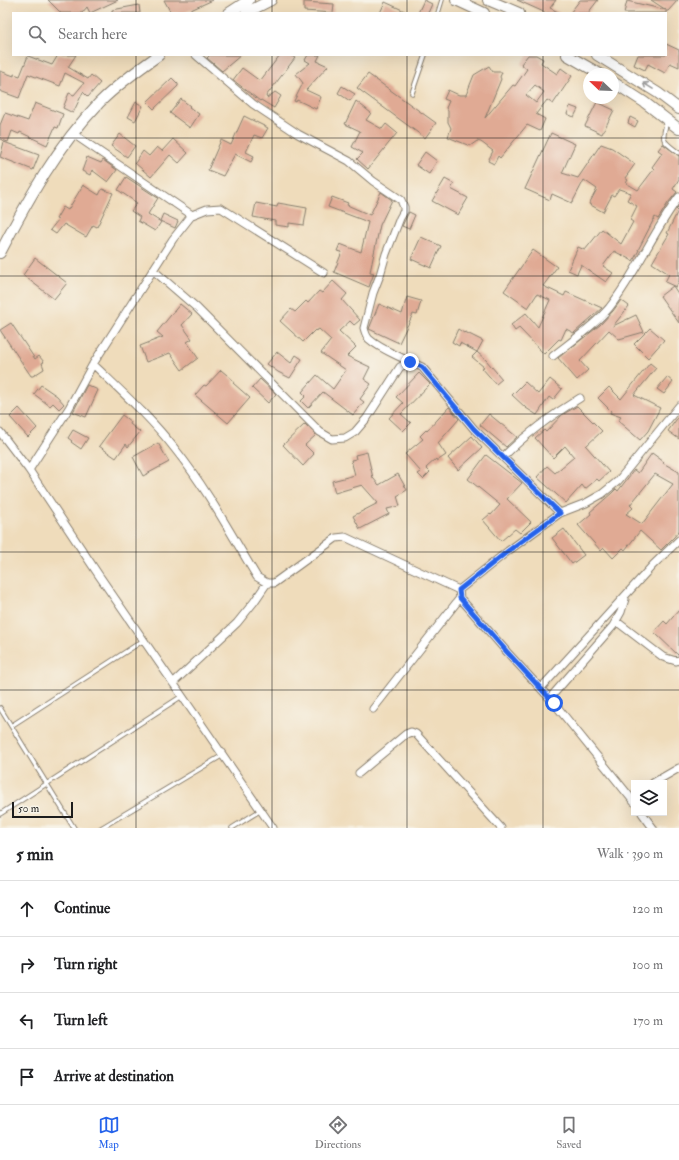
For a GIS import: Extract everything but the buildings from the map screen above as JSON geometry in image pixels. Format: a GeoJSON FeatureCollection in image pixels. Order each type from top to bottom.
{"type":"FeatureCollection","features":[{"type":"Feature","properties":{"kind":"main road"},"geometry":{"type":"LineString","coordinates":[[231,12],[249,0]]}},
{"type":"Feature","properties":{"kind":"main road"},"geometry":{"type":"LineString","coordinates":[[248,12],[270,0]]}},
{"type":"Feature","properties":{"kind":"main road"},"geometry":{"type":"LineString","coordinates":[[456,0],[482,12]]}},
{"type":"Feature","properties":{"kind":"main road"},"geometry":{"type":"LineString","coordinates":[[488,0],[503,3],[517,12]]}},
{"type":"Feature","properties":{"kind":"main road"},"geometry":{"type":"LineString","coordinates":[[0,253],[45,172],[72,133],[100,102],[138,70],[158,56]]}},
{"type":"Feature","properties":{"kind":"main road"},"geometry":{"type":"LineString","coordinates":[[569,56],[590,68]]}},
{"type":"Feature","properties":{"kind":"main road"},"geometry":{"type":"LineString","coordinates":[[599,56],[658,93],[679,109]]}},
{"type":"Feature","properties":{"kind":"main road"},"geometry":{"type":"LineString","coordinates":[[619,86],[644,102],[679,129]]}},
{"type":"Feature","properties":{"kind":"street"},"geometry":{"type":"LineString","coordinates":[[197,56],[253,104],[298,134],[349,161],[373,182],[401,200],[404,211],[400,218],[373,293],[364,328],[368,338],[410,362],[422,367],[474,429],[560,513]]}},
{"type":"Feature","properties":{"kind":"street"},"geometry":{"type":"LineString","coordinates":[[72,133],[192,215]]}},
{"type":"Feature","properties":{"kind":"street"},"geometry":{"type":"LineString","coordinates":[[553,356],[584,332],[608,309],[621,291],[679,197]]}},
{"type":"Feature","properties":{"kind":"street"},"geometry":{"type":"LineString","coordinates":[[29,470],[69,408],[93,364],[152,270],[173,239],[192,215],[207,209],[222,208],[324,273]]}},
{"type":"Feature","properties":{"kind":"street"},"geometry":{"type":"LineString","coordinates":[[152,270],[197,308],[320,432],[332,439],[345,438],[355,432],[367,418],[400,366],[410,362]]}},
{"type":"Feature","properties":{"kind":"street"},"geometry":{"type":"LineString","coordinates":[[93,364],[147,416],[176,450],[204,489],[258,577],[266,583],[274,583],[336,538],[345,537],[459,590]]}},
{"type":"Feature","properties":{"kind":"street"},"geometry":{"type":"LineString","coordinates":[[503,457],[521,439],[562,409],[580,398]]}},
{"type":"Feature","properties":{"kind":"street"},"geometry":{"type":"LineString","coordinates":[[459,590],[508,551],[560,513],[586,503],[602,494],[618,481],[679,406]]}},
{"type":"Feature","properties":{"kind":"street"},"geometry":{"type":"LineString","coordinates":[[0,432],[29,470],[273,828]]}},
{"type":"Feature","properties":{"kind":"street"},"geometry":{"type":"LineString","coordinates":[[541,688],[654,565],[679,540]]}},
{"type":"Feature","properties":{"kind":"street"},"geometry":{"type":"LineString","coordinates":[[173,682],[237,623],[254,602],[266,583]]}},
{"type":"Feature","properties":{"kind":"street"},"geometry":{"type":"LineString","coordinates":[[459,590],[460,598],[550,698],[631,796]]}},
{"type":"Feature","properties":{"kind":"street"},"geometry":{"type":"LineString","coordinates":[[550,698],[616,621],[621,612],[625,597]]}},
{"type":"Feature","properties":{"kind":"street"},"geometry":{"type":"LineString","coordinates":[[374,709],[460,598]]}},
{"type":"Feature","properties":{"kind":"street"},"geometry":{"type":"LineString","coordinates":[[616,621],[663,657],[676,662],[679,660]]}},
{"type":"Feature","properties":{"kind":"street"},"geometry":{"type":"LineString","coordinates":[[359,774],[406,734],[411,732],[416,734],[501,828]]}},
{"type":"Feature","properties":{"kind":"street"},"geometry":{"type":"LineString","coordinates":[[658,780],[679,768]]}},
{"type":"Feature","properties":{"kind":"street"},"geometry":{"type":"LineString","coordinates":[[644,816],[653,828]]}},
{"type":"Feature","properties":{"kind":"lane"},"geometry":{"type":"LineString","coordinates":[[438,12],[442,0]]}},
{"type":"Feature","properties":{"kind":"lane"},"geometry":{"type":"LineString","coordinates":[[412,93],[424,56]]}},
{"type":"Feature","properties":{"kind":"lane"},"geometry":{"type":"LineString","coordinates":[[667,120],[663,136],[664,141],[679,153]]}},
{"type":"Feature","properties":{"kind":"lane"},"geometry":{"type":"LineString","coordinates":[[11,726],[144,640]]}},
{"type":"Feature","properties":{"kind":"lane"},"geometry":{"type":"LineString","coordinates":[[0,814],[182,696]]}},
{"type":"Feature","properties":{"kind":"lane"},"geometry":{"type":"LineString","coordinates":[[1,710],[74,828]]}},
{"type":"Feature","properties":{"kind":"lane"},"geometry":{"type":"LineString","coordinates":[[101,828],[223,755]]}},
{"type":"Feature","properties":{"kind":"lane"},"geometry":{"type":"LineString","coordinates":[[232,828],[261,810]]}},
{"type":"Feature","properties":{"kind":"route"},"geometry":{"type":"LineString","coordinates":[[410,362],[422,367],[474,429],[560,513],[508,551],[459,590],[460,598],[554,703]]}}]}
